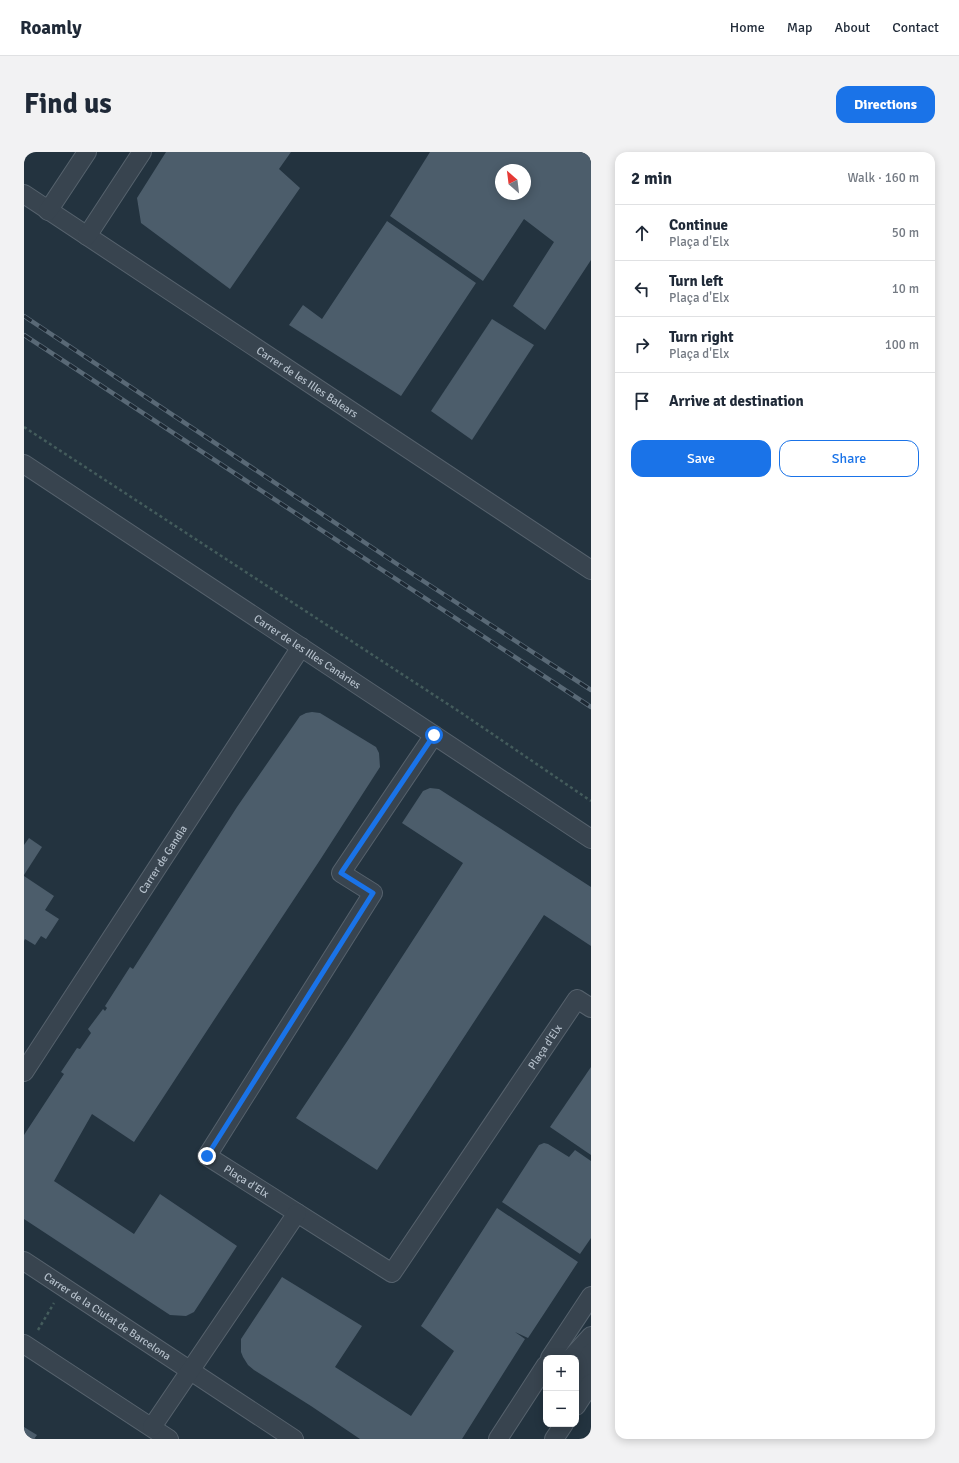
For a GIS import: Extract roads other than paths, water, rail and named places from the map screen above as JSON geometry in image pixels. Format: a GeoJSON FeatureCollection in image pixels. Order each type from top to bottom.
{"type":"FeatureCollection","features":[{"type":"Feature","properties":{"kind":"street"},"geometry":{"type":"LineString","coordinates":[[48,211],[87,152]]}},
{"type":"Feature","properties":{"kind":"street"},"geometry":{"type":"LineString","coordinates":[[87,236],[142,152]]}},
{"type":"Feature","properties":{"kind":"street","name":"Carrer de les Illes Balears"},"geometry":{"type":"LineString","coordinates":[[24,194],[591,570]]}},
{"type":"Feature","properties":{"kind":"street","name":"Carrer de les Illes Canàries"},"geometry":{"type":"LineString","coordinates":[[24,464],[591,839]]}},
{"type":"Feature","properties":{"kind":"street","name":"Carrer de Gandia"},"geometry":{"type":"LineString","coordinates":[[24,1072],[302,647]]}},
{"type":"Feature","properties":{"kind":"street","name":"Plaça d'Elx"},"geometry":{"type":"LineString","coordinates":[[434,735],[341,873],[373,893],[207,1156],[392,1273],[577,999],[591,1008]]}},
{"type":"Feature","properties":{"kind":"street"},"geometry":{"type":"LineString","coordinates":[[152,1427],[297,1213]]}},
{"type":"Feature","properties":{"kind":"street","name":"Carrer de la Ciutat de Barcelona"},"geometry":{"type":"LineString","coordinates":[[24,1261],[294,1439]]}},
{"type":"Feature","properties":{"kind":"street"},"geometry":{"type":"LineString","coordinates":[[552,1355],[591,1296]]}},
{"type":"Feature","properties":{"kind":"street"},"geometry":{"type":"LineString","coordinates":[[574,1355],[591,1336]]}},
{"type":"Feature","properties":{"kind":"street"},"geometry":{"type":"LineString","coordinates":[[26,1345],[169,1439]]}},
{"type":"Feature","properties":{"kind":"street"},"geometry":{"type":"LineString","coordinates":[[579,1378],[591,1353]]}},
{"type":"Feature","properties":{"kind":"street"},"geometry":{"type":"LineString","coordinates":[[498,1439],[543,1370]]}},
{"type":"Feature","properties":{"kind":"street"},"geometry":{"type":"LineString","coordinates":[[579,1401],[591,1383]]}},
{"type":"Feature","properties":{"kind":"street"},"geometry":{"type":"LineString","coordinates":[[498,1439],[543,1389]]}},
{"type":"Feature","properties":{"kind":"street"},"geometry":{"type":"LineString","coordinates":[[549,1439],[555,1427]]}},
{"type":"Feature","properties":{"kind":"street"},"geometry":{"type":"LineString","coordinates":[[554,1439],[562,1427]]}},
{"type":"Feature","properties":{"kind":"railway"},"geometry":{"type":"LineString","coordinates":[[24,316],[397,564],[591,690]]}},
{"type":"Feature","properties":{"kind":"railway"},"geometry":{"type":"LineString","coordinates":[[24,335],[591,707]]}}]}
